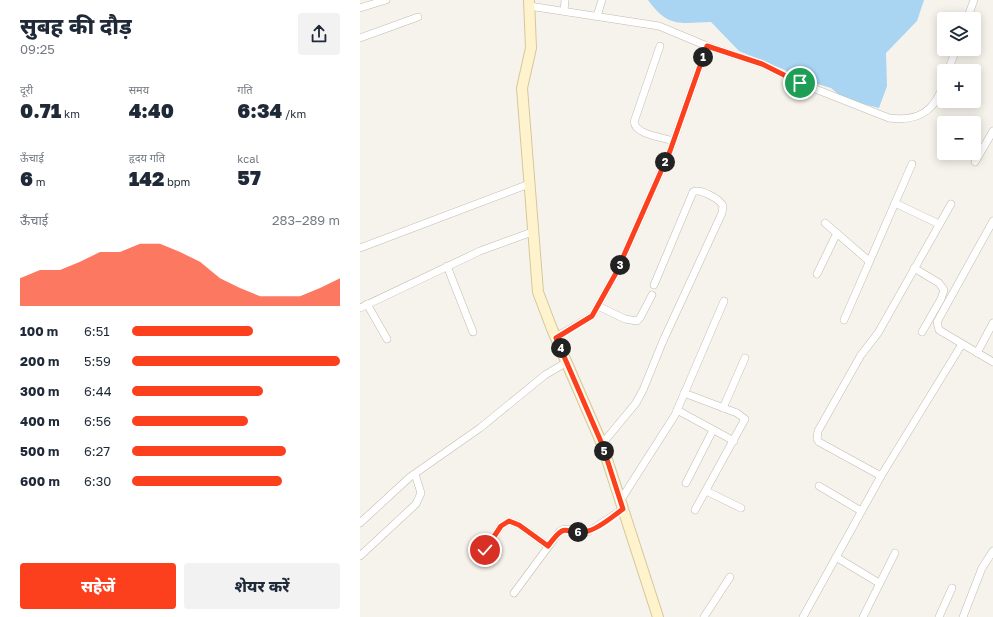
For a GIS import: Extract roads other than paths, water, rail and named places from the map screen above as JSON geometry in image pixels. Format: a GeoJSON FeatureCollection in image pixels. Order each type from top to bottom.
{"type":"FeatureCollection","features":[{"type":"Feature","properties":{"kind":"street"},"geometry":{"type":"LineString","coordinates":[[360,8],[386,0]]}},
{"type":"Feature","properties":{"kind":"street"},"geometry":{"type":"LineString","coordinates":[[564,11],[566,0]]}},
{"type":"Feature","properties":{"kind":"street"},"geometry":{"type":"LineString","coordinates":[[597,16],[602,0]]}},
{"type":"Feature","properties":{"kind":"street"},"geometry":{"type":"LineString","coordinates":[[970,12],[974,0]]}},
{"type":"Feature","properties":{"kind":"street"},"geometry":{"type":"LineString","coordinates":[[658,617],[602,444],[556,338],[538,292],[528,184],[522,88],[531,48],[529,3],[564,11],[659,26],[707,46],[762,64],[800,83],[889,118],[904,120],[931,108],[937,100]]}},
{"type":"Feature","properties":{"kind":"street"},"geometry":{"type":"LineString","coordinates":[[360,38],[418,17]]}},
{"type":"Feature","properties":{"kind":"street"},"geometry":{"type":"LineString","coordinates":[[660,46],[634,122],[636,129],[642,132],[673,141]]}},
{"type":"Feature","properties":{"kind":"street"},"geometry":{"type":"LineString","coordinates":[[556,338],[592,316],[616,273],[673,141],[707,46]]}},
{"type":"Feature","properties":{"kind":"street"},"geometry":{"type":"LineString","coordinates":[[975,162],[993,131]]}},
{"type":"Feature","properties":{"kind":"street"},"geometry":{"type":"LineString","coordinates":[[844,320],[912,164]]}},
{"type":"Feature","properties":{"kind":"street"},"geometry":{"type":"LineString","coordinates":[[360,248],[528,184]]}},
{"type":"Feature","properties":{"kind":"street"},"geometry":{"type":"LineString","coordinates":[[602,444],[636,403],[644,390],[663,341],[722,213],[723,206],[720,201],[699,191],[694,192],[654,285]]}},
{"type":"Feature","properties":{"kind":"street"},"geometry":{"type":"LineString","coordinates":[[895,203],[939,224]]}},
{"type":"Feature","properties":{"kind":"street"},"geometry":{"type":"LineString","coordinates":[[881,476],[820,442],[817,435],[820,426],[861,355],[878,333],[951,204]]}},
{"type":"Feature","properties":{"kind":"street"},"geometry":{"type":"LineString","coordinates":[[993,221],[936,322],[939,330],[993,362]]}},
{"type":"Feature","properties":{"kind":"street"},"geometry":{"type":"LineString","coordinates":[[825,223],[869,261]]}},
{"type":"Feature","properties":{"kind":"street"},"geometry":{"type":"LineString","coordinates":[[360,308],[480,251],[532,232]]}},
{"type":"Feature","properties":{"kind":"street"},"geometry":{"type":"LineString","coordinates":[[817,274],[836,233]]}},
{"type":"Feature","properties":{"kind":"street"},"geometry":{"type":"LineString","coordinates":[[447,266],[473,332]]}},
{"type":"Feature","properties":{"kind":"street"},"geometry":{"type":"LineString","coordinates":[[914,268],[939,283],[944,290],[941,299],[922,332]]}},
{"type":"Feature","properties":{"kind":"street"},"geometry":{"type":"LineString","coordinates":[[598,306],[625,318],[637,321],[652,295]]}},
{"type":"Feature","properties":{"kind":"street"},"geometry":{"type":"LineString","coordinates":[[514,593],[560,531],[588,532],[622,505],[677,410],[724,301]]}},
{"type":"Feature","properties":{"kind":"street"},"geometry":{"type":"LineString","coordinates":[[367,304],[387,339]]}},
{"type":"Feature","properties":{"kind":"street"},"geometry":{"type":"LineString","coordinates":[[977,353],[993,323]]}},
{"type":"Feature","properties":{"kind":"street"},"geometry":{"type":"LineString","coordinates":[[803,617],[881,476],[962,344]]}},
{"type":"Feature","properties":{"kind":"street"},"geometry":{"type":"LineString","coordinates":[[723,408],[745,358]]}},
{"type":"Feature","properties":{"kind":"street"},"geometry":{"type":"LineString","coordinates":[[360,523],[415,474],[480,428],[545,375],[567,362]]}},
{"type":"Feature","properties":{"kind":"street"},"geometry":{"type":"LineString","coordinates":[[684,393],[742,415],[745,419],[695,510]]}},
{"type":"Feature","properties":{"kind":"street"},"geometry":{"type":"LineString","coordinates":[[677,410],[734,441]]}},
{"type":"Feature","properties":{"kind":"street"},"geometry":{"type":"LineString","coordinates":[[686,483],[713,430]]}},
{"type":"Feature","properties":{"kind":"street"},"geometry":{"type":"LineString","coordinates":[[361,552],[416,504],[421,493],[415,474]]}},
{"type":"Feature","properties":{"kind":"street"},"geometry":{"type":"LineString","coordinates":[[819,486],[861,511]]}},
{"type":"Feature","properties":{"kind":"street"},"geometry":{"type":"LineString","coordinates":[[706,491],[741,508]]}},
{"type":"Feature","properties":{"kind":"street"},"geometry":{"type":"LineString","coordinates":[[485,550],[501,526],[509,521],[519,525],[548,546]]}},
{"type":"Feature","properties":{"kind":"street"},"geometry":{"type":"LineString","coordinates":[[963,617],[984,563],[993,551]]}},
{"type":"Feature","properties":{"kind":"street"},"geometry":{"type":"LineString","coordinates":[[863,617],[895,553]]}},
{"type":"Feature","properties":{"kind":"street"},"geometry":{"type":"LineString","coordinates":[[836,557],[879,584]]}},
{"type":"Feature","properties":{"kind":"street"},"geometry":{"type":"LineString","coordinates":[[704,617],[730,577]]}},
{"type":"Feature","properties":{"kind":"street"},"geometry":{"type":"LineString","coordinates":[[939,617],[952,588]]}},
{"type":"Feature","properties":{"kind":"water"},"geometry":{"type":"Polygon","coordinates":[[[648,0],[924,0],[917,21],[886,53],[887,86],[879,108],[844,99],[831,88],[793,77],[785,70],[739,51],[711,22],[683,23],[669,20],[655,9],[648,0]]]}}]}
